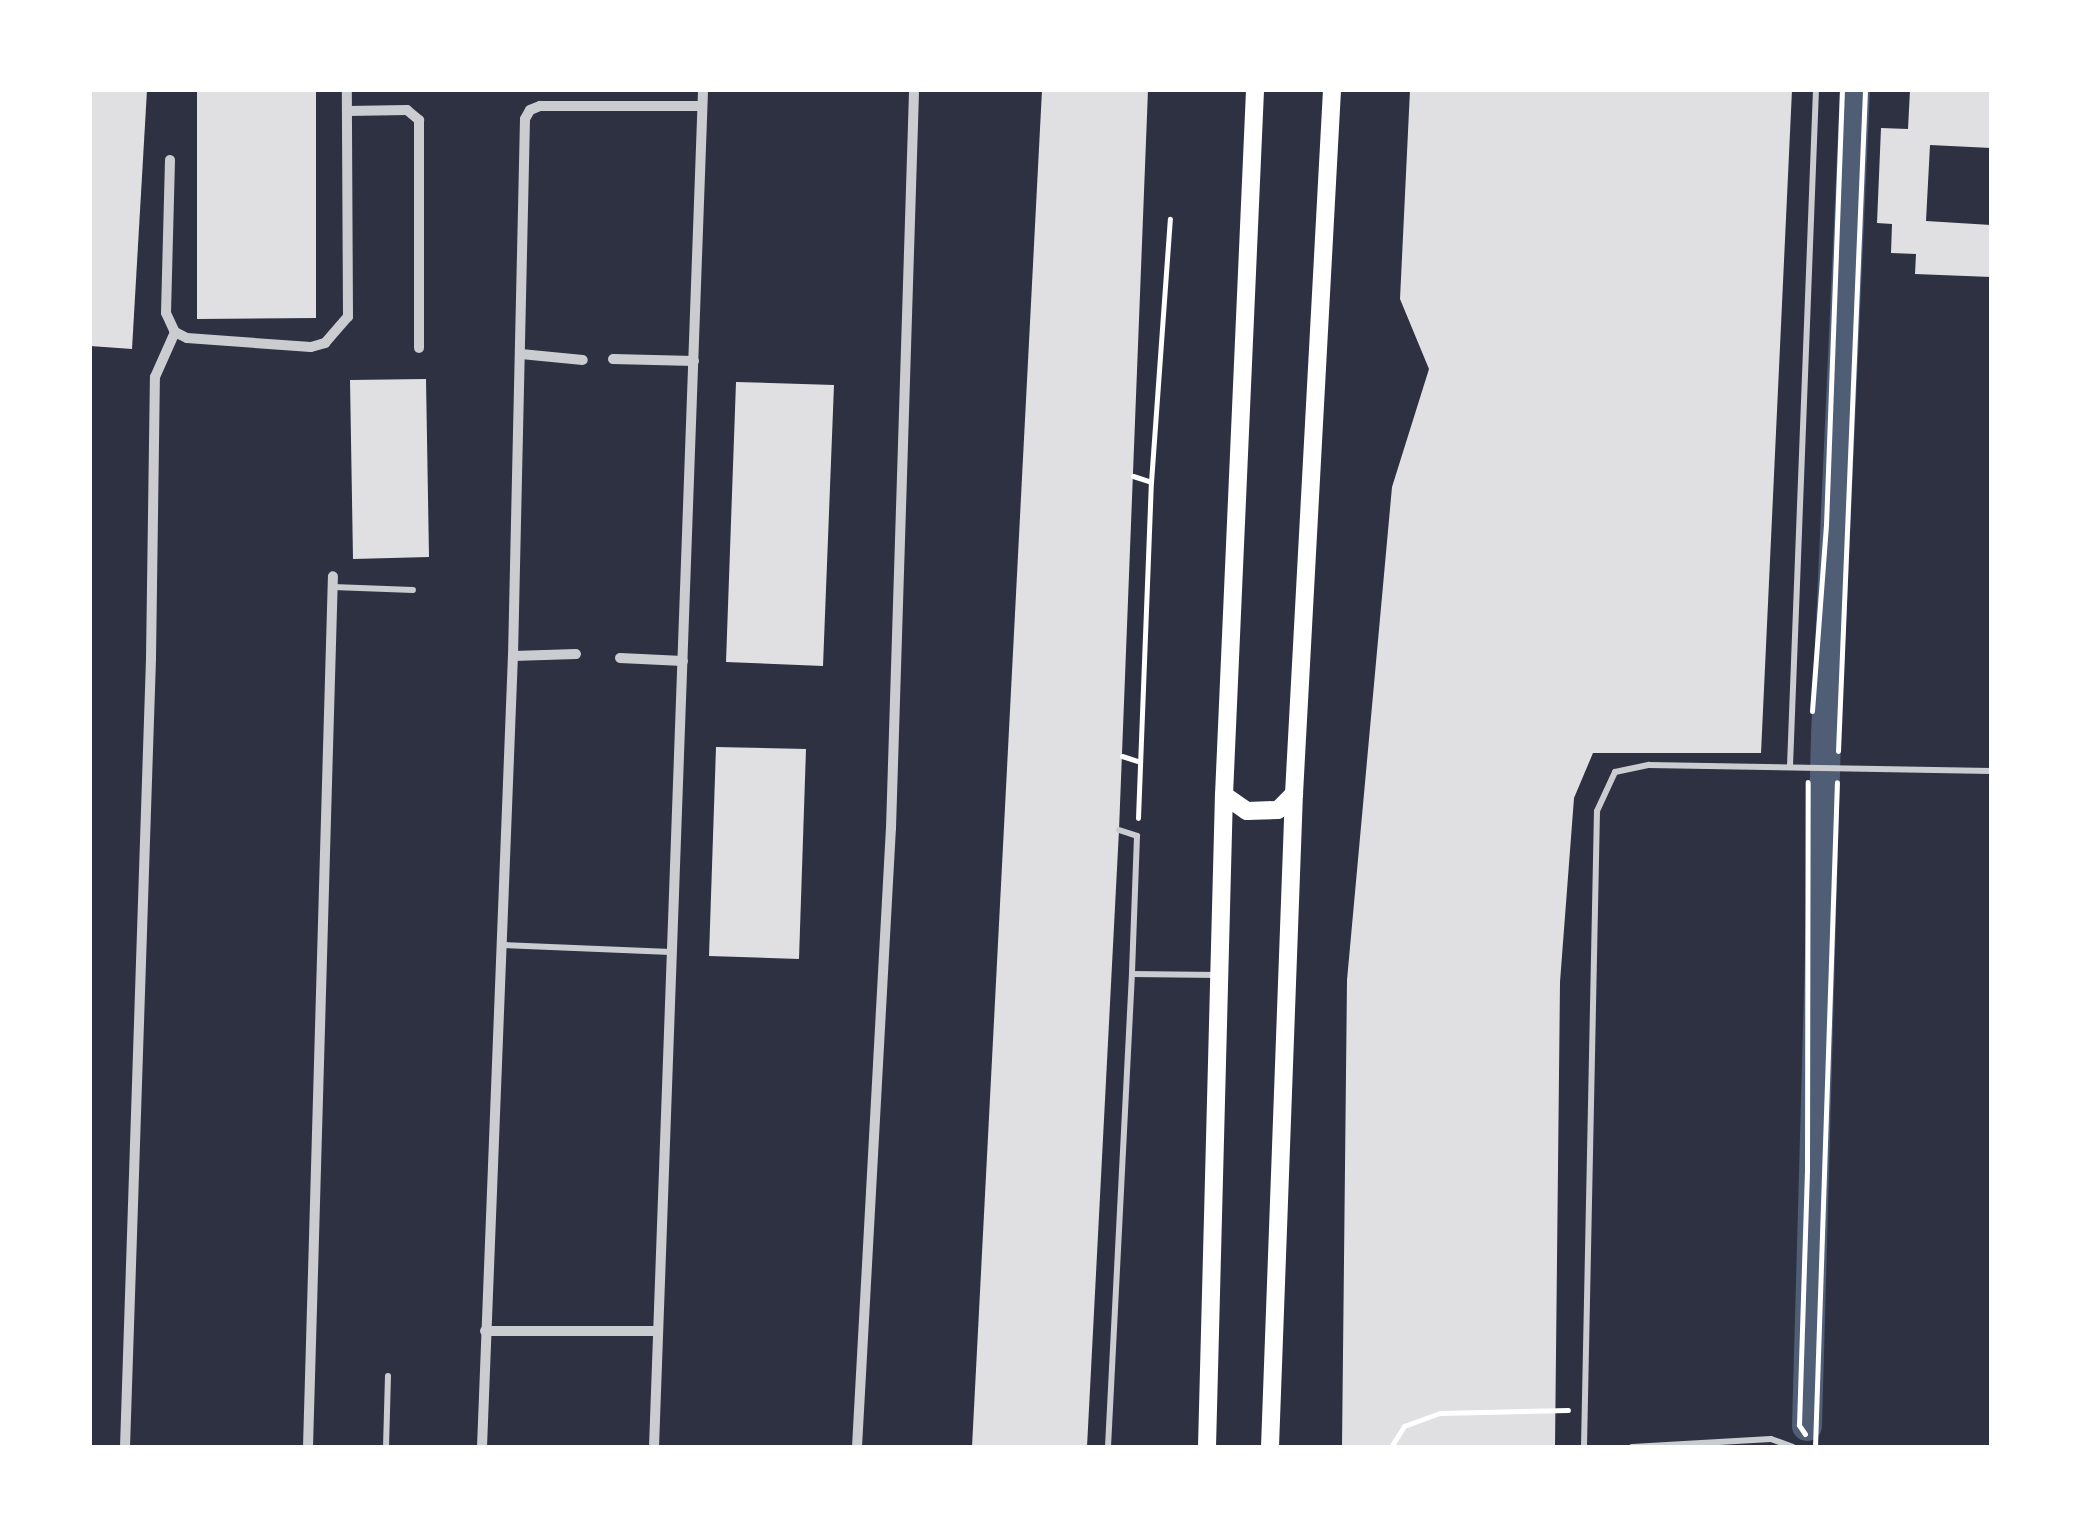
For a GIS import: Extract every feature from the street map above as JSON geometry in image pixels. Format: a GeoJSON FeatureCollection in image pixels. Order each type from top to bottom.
{"type":"FeatureCollection","features":[{"type":"Feature","properties":{"kind":"main road"},"geometry":{"type":"LineString","coordinates":[[1205,1447],[1209,1422],[1224,795],[1255,90]]}},
{"type":"Feature","properties":{"kind":"main road"},"geometry":{"type":"LineString","coordinates":[[1280,1447],[1270,1438],[1294,794],[1332,90]]}},
{"type":"Feature","properties":{"kind":"main road"},"geometry":{"type":"LineString","coordinates":[[1224,795],[1248,811],[1278,810],[1294,794]]}},
{"type":"Feature","properties":{"kind":"street"},"geometry":{"type":"LineString","coordinates":[[170,160],[166,313],[175,332],[187,338],[311,347],[338,332],[348,317],[347,90]]}},
{"type":"Feature","properties":{"kind":"street"},"geometry":{"type":"LineString","coordinates":[[654,1447],[703,90]]}},
{"type":"Feature","properties":{"kind":"street"},"geometry":{"type":"LineString","coordinates":[[857,1447],[891,828],[914,90]]}},
{"type":"Feature","properties":{"kind":"street"},"geometry":{"type":"LineString","coordinates":[[482,1447],[514,656],[524,119],[530,110],[540,106],[702,106]]}},
{"type":"Feature","properties":{"kind":"street"},"geometry":{"type":"LineString","coordinates":[[347,111],[407,110],[420,120],[419,348]]}},
{"type":"Feature","properties":{"kind":"street"},"geometry":{"type":"LineString","coordinates":[[125,1447],[150,678],[155,378],[175,332]]}},
{"type":"Feature","properties":{"kind":"street"},"geometry":{"type":"LineString","coordinates":[[521,354],[582,360]]}},
{"type":"Feature","properties":{"kind":"street"},"geometry":{"type":"LineString","coordinates":[[614,360],[694,361]]}},
{"type":"Feature","properties":{"kind":"street"},"geometry":{"type":"LineString","coordinates":[[308,1447],[332,581]]}},
{"type":"Feature","properties":{"kind":"street"},"geometry":{"type":"LineString","coordinates":[[514,656],[576,654]]}},
{"type":"Feature","properties":{"kind":"street"},"geometry":{"type":"LineString","coordinates":[[620,658],[684,661]]}},
{"type":"Feature","properties":{"kind":"street"},"geometry":{"type":"LineString","coordinates":[[485,1331],[658,1330]]}},
{"type":"Feature","properties":{"kind":"lane"},"geometry":{"type":"LineString","coordinates":[[1790,766],[1816,90]]}},
{"type":"Feature","properties":{"kind":"lane"},"geometry":{"type":"LineString","coordinates":[[332,581],[413,590]]}},
{"type":"Feature","properties":{"kind":"lane"},"geometry":{"type":"LineString","coordinates":[[1584,1447],[1597,811],[1615,772],[1649,765],[1991,771]]}},
{"type":"Feature","properties":{"kind":"lane"},"geometry":{"type":"LineString","coordinates":[[1108,1447],[1137,836],[1119,830]]}},
{"type":"Feature","properties":{"kind":"lane"},"geometry":{"type":"LineString","coordinates":[[504,944],[670,952]]}},
{"type":"Feature","properties":{"kind":"lane"},"geometry":{"type":"LineString","coordinates":[[1132,974],[1219,975]]}},
{"type":"Feature","properties":{"kind":"lane"},"geometry":{"type":"LineString","coordinates":[[386,1447],[388,1376]]}},
{"type":"Feature","properties":{"kind":"lane"},"geometry":{"type":"LineString","coordinates":[[1632,1447],[1771,1438],[1794,1447]]}},
{"type":"Feature","properties":{"kind":"path"},"geometry":{"type":"LineString","coordinates":[[1137,836],[1151,482],[1170,219]]}},
{"type":"Feature","properties":{"kind":"path"},"geometry":{"type":"LineString","coordinates":[[1133,476],[1151,482]]}},
{"type":"Feature","properties":{"kind":"path"},"geometry":{"type":"LineString","coordinates":[[1122,756],[1140,762]]}},
{"type":"Feature","properties":{"kind":"path"},"geometry":{"type":"LineString","coordinates":[[1391,1447],[1404,1426],[1440,1413],[1557,1410]]}},
{"type":"Feature","properties":{"kind":"building"},"geometry":{"type":"Polygon","coordinates":[[[90,90],[147,90],[132,349],[90,346],[90,90]]]}},
{"type":"Feature","properties":{"kind":"building"},"geometry":{"type":"Polygon","coordinates":[[[197,90],[316,90],[316,318],[197,319],[197,90]]]}},
{"type":"Feature","properties":{"kind":"building"},"geometry":{"type":"Polygon","coordinates":[[[1042,90],[1148,90],[1119,830],[1087,1447],[972,1447],[1042,90]]]}},
{"type":"Feature","properties":{"kind":"building"},"geometry":{"type":"Polygon","coordinates":[[[1410,90],[1792,90],[1761,753],[1593,753],[1574,798],[1560,982],[1555,1447],[1342,1447],[1347,980],[1392,487],[1429,369],[1400,299],[1410,90]]]}},
{"type":"Feature","properties":{"kind":"building"},"geometry":{"type":"Polygon","coordinates":[[[1910,90],[1991,90],[1991,148],[1930,145],[1926,221],[1991,225],[1991,277],[1915,274],[1916,254],[1891,253],[1892,224],[1877,223],[1881,128],[1908,129],[1910,90]]]}},
{"type":"Feature","properties":{"kind":"building"},"geometry":{"type":"Polygon","coordinates":[[[426,379],[429,557],[353,559],[350,380],[426,379]]]}},
{"type":"Feature","properties":{"kind":"building"},"geometry":{"type":"Polygon","coordinates":[[[736,382],[834,385],[823,666],[726,662],[736,382]]]}},
{"type":"Feature","properties":{"kind":"building"},"geometry":{"type":"Polygon","coordinates":[[[716,747],[806,749],[799,959],[709,956],[716,747]]]}},
{"type":"Feature","properties":{"kind":"waterway"},"geometry":{"type":"LineString","coordinates":[[1807,1426],[1826,735],[1855,90]]}}]}
